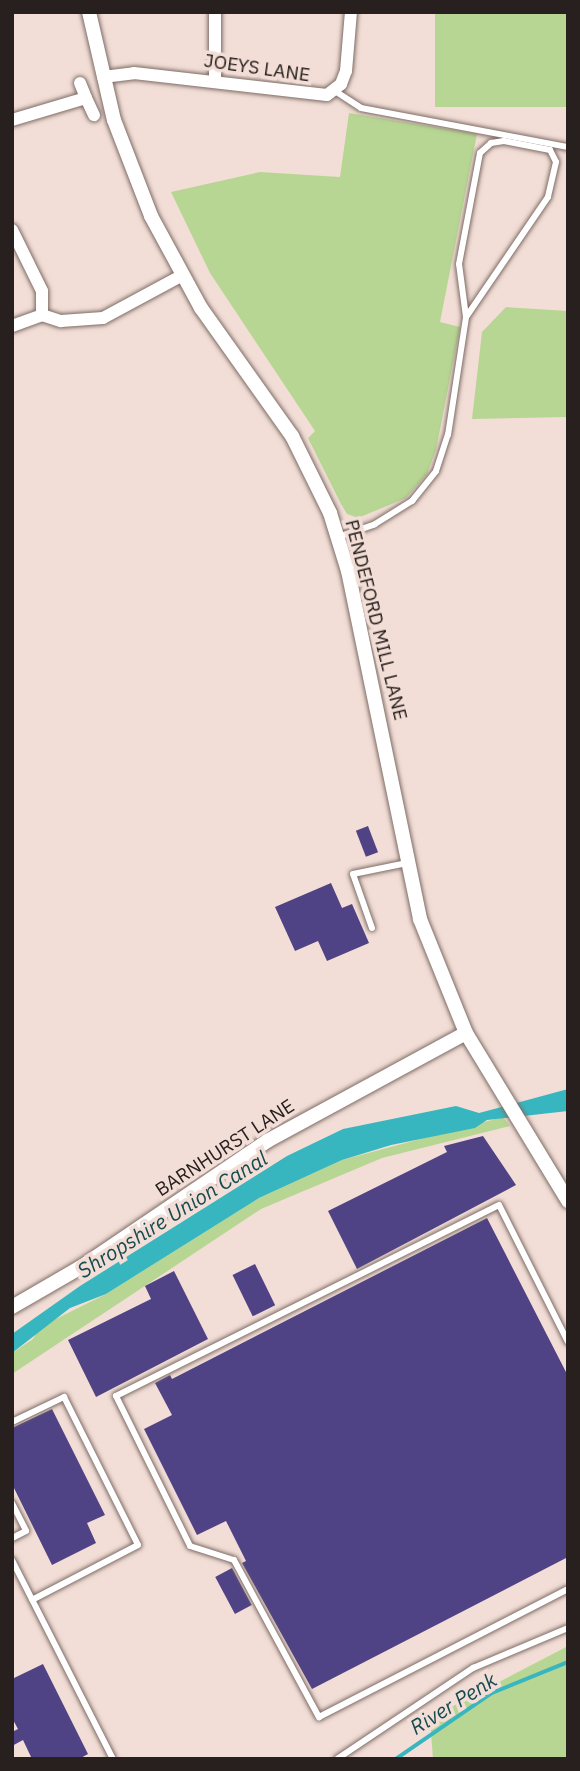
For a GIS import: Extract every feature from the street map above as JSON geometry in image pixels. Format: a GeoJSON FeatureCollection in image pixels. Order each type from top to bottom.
{"type":"FeatureCollection","features":[{"type":"Feature","properties":{"kind":"street","name":"PENDEFORD MILL LANE"},"geometry":{"type":"LineString","coordinates":[[89,12],[103,77],[130,168],[181,276],[292,436],[338,537],[420,919],[466,1033],[568,1201]]}},
{"type":"Feature","properties":{"kind":"street"},"geometry":{"type":"LineString","coordinates":[[215,12],[215,81]]}},
{"type":"Feature","properties":{"kind":"street","name":"JOEYS LANE"},"geometry":{"type":"LineString","coordinates":[[103,77],[134,74],[215,81],[316,96],[335,91],[346,71],[351,12]]}},
{"type":"Feature","properties":{"kind":"street"},"geometry":{"type":"LineString","coordinates":[[80,83],[94,115]]}},
{"type":"Feature","properties":{"kind":"street"},"geometry":{"type":"LineString","coordinates":[[12,120],[86,98]]}},
{"type":"Feature","properties":{"kind":"street"},"geometry":{"type":"LineString","coordinates":[[12,230],[42,290],[42,314]]}},
{"type":"Feature","properties":{"kind":"street"},"geometry":{"type":"LineString","coordinates":[[12,326],[42,314],[61,321],[103,318],[181,276]]}},
{"type":"Feature","properties":{"kind":"street","name":"BARNHURST LANE"},"geometry":{"type":"LineString","coordinates":[[12,1307],[81,1267],[267,1141],[466,1033]]}},
{"type":"Feature","properties":{"kind":"lane"},"geometry":{"type":"LineString","coordinates":[[335,91],[361,108],[568,147]]}},
{"type":"Feature","properties":{"kind":"lane"},"geometry":{"type":"LineString","coordinates":[[338,537],[374,524],[412,501],[436,471],[448,435],[466,317],[459,264],[480,153],[491,143],[504,141],[550,149],[556,162],[548,198],[466,317]]}},
{"type":"Feature","properties":{"kind":"lane"},"geometry":{"type":"LineString","coordinates":[[372,928],[353,874],[407,863]]}},
{"type":"Feature","properties":{"kind":"lane"},"geometry":{"type":"LineString","coordinates":[[567,1340],[499,1205],[116,1396],[190,1546],[234,1560],[320,1717],[568,1589]]}},
{"type":"Feature","properties":{"kind":"lane"},"geometry":{"type":"LineString","coordinates":[[12,1422],[64,1397],[138,1545],[32,1600]]}},
{"type":"Feature","properties":{"kind":"lane"},"geometry":{"type":"LineString","coordinates":[[12,1503],[26,1531],[12,1538]]}},
{"type":"Feature","properties":{"kind":"lane"},"geometry":{"type":"LineString","coordinates":[[12,1560],[113,1759]]}},
{"type":"Feature","properties":{"kind":"lane"},"geometry":{"type":"LineString","coordinates":[[337,1759],[473,1668],[568,1629]]}},
{"type":"Feature","properties":{"kind":"green space"},"geometry":{"type":"Polygon","coordinates":[[[435,12],[568,12],[568,107],[435,107],[435,12]]]}},
{"type":"Feature","properties":{"kind":"green space"},"geometry":{"type":"Polygon","coordinates":[[[349,113],[477,134],[440,322],[460,327],[436,450],[427,474],[406,498],[358,518],[347,514],[341,504],[308,438],[315,431],[210,273],[171,192],[260,172],[340,177],[349,113]]]}},
{"type":"Feature","properties":{"kind":"green space"},"geometry":{"type":"Polygon","coordinates":[[[506,307],[568,311],[568,417],[472,419],[482,332],[506,307]]]}},
{"type":"Feature","properties":{"kind":"green space"},"geometry":{"type":"Polygon","coordinates":[[[503,1117],[510,1126],[382,1158],[261,1209],[12,1374],[12,1353],[33,1339],[40,1327],[106,1294],[259,1198],[342,1160],[503,1117]]]}},
{"type":"Feature","properties":{"kind":"green space"},"geometry":{"type":"Polygon","coordinates":[[[568,1646],[568,1757],[433,1759],[430,1718],[568,1646]]]}},
{"type":"Feature","properties":{"kind":"water"},"geometry":{"type":"Polygon","coordinates":[[[568,1089],[568,1111],[487,1120],[475,1128],[391,1145],[342,1160],[259,1198],[106,1294],[70,1308],[12,1353],[12,1334],[80,1286],[287,1156],[343,1129],[456,1106],[479,1113],[568,1089]]]}},
{"type":"Feature","properties":{"kind":"building"},"geometry":{"type":"Polygon","coordinates":[[[368,826],[378,852],[366,857],[356,831],[368,826]]]}},
{"type":"Feature","properties":{"kind":"building"},"geometry":{"type":"Polygon","coordinates":[[[331,883],[342,908],[352,904],[369,943],[327,961],[318,941],[295,951],[275,907],[331,883]]]}},
{"type":"Feature","properties":{"kind":"building"},"geometry":{"type":"Polygon","coordinates":[[[483,1136],[516,1185],[357,1269],[328,1211],[447,1152],[444,1146],[483,1136]]]}},
{"type":"Feature","properties":{"kind":"building"},"geometry":{"type":"Polygon","coordinates":[[[487,1218],[568,1376],[568,1557],[312,1689],[242,1563],[246,1561],[226,1521],[197,1535],[144,1429],[172,1415],[155,1383],[170,1375],[172,1379],[487,1218]]]}},
{"type":"Feature","properties":{"kind":"building"},"geometry":{"type":"Polygon","coordinates":[[[255,1264],[275,1305],[253,1316],[233,1275],[255,1264]]]}},
{"type":"Feature","properties":{"kind":"building"},"geometry":{"type":"Polygon","coordinates":[[[174,1271],[208,1339],[96,1397],[68,1340],[151,1299],[145,1286],[174,1271]]]}},
{"type":"Feature","properties":{"kind":"building"},"geometry":{"type":"Polygon","coordinates":[[[52,1409],[105,1515],[87,1523],[96,1543],[52,1565],[12,1484],[12,1428],[52,1409]]]}},
{"type":"Feature","properties":{"kind":"building"},"geometry":{"type":"Polygon","coordinates":[[[232,1568],[252,1605],[235,1614],[215,1577],[232,1568]]]}},
{"type":"Feature","properties":{"kind":"building"},"geometry":{"type":"Polygon","coordinates":[[[43,1664],[88,1754],[79,1759],[32,1759],[23,1740],[12,1746],[12,1732],[18,1729],[12,1718],[12,1679],[43,1664]]]}},
{"type":"Feature","properties":{"kind":"waterway","name":"River Penk"},"geometry":{"type":"LineString","coordinates":[[396,1759],[492,1693],[568,1662]]}},
{"type":"Feature","properties":{"kind":"water label","name":"Shropshire Union Canal"},"geometry":{"type":"Point","coordinates":[172,1214]}}]}
